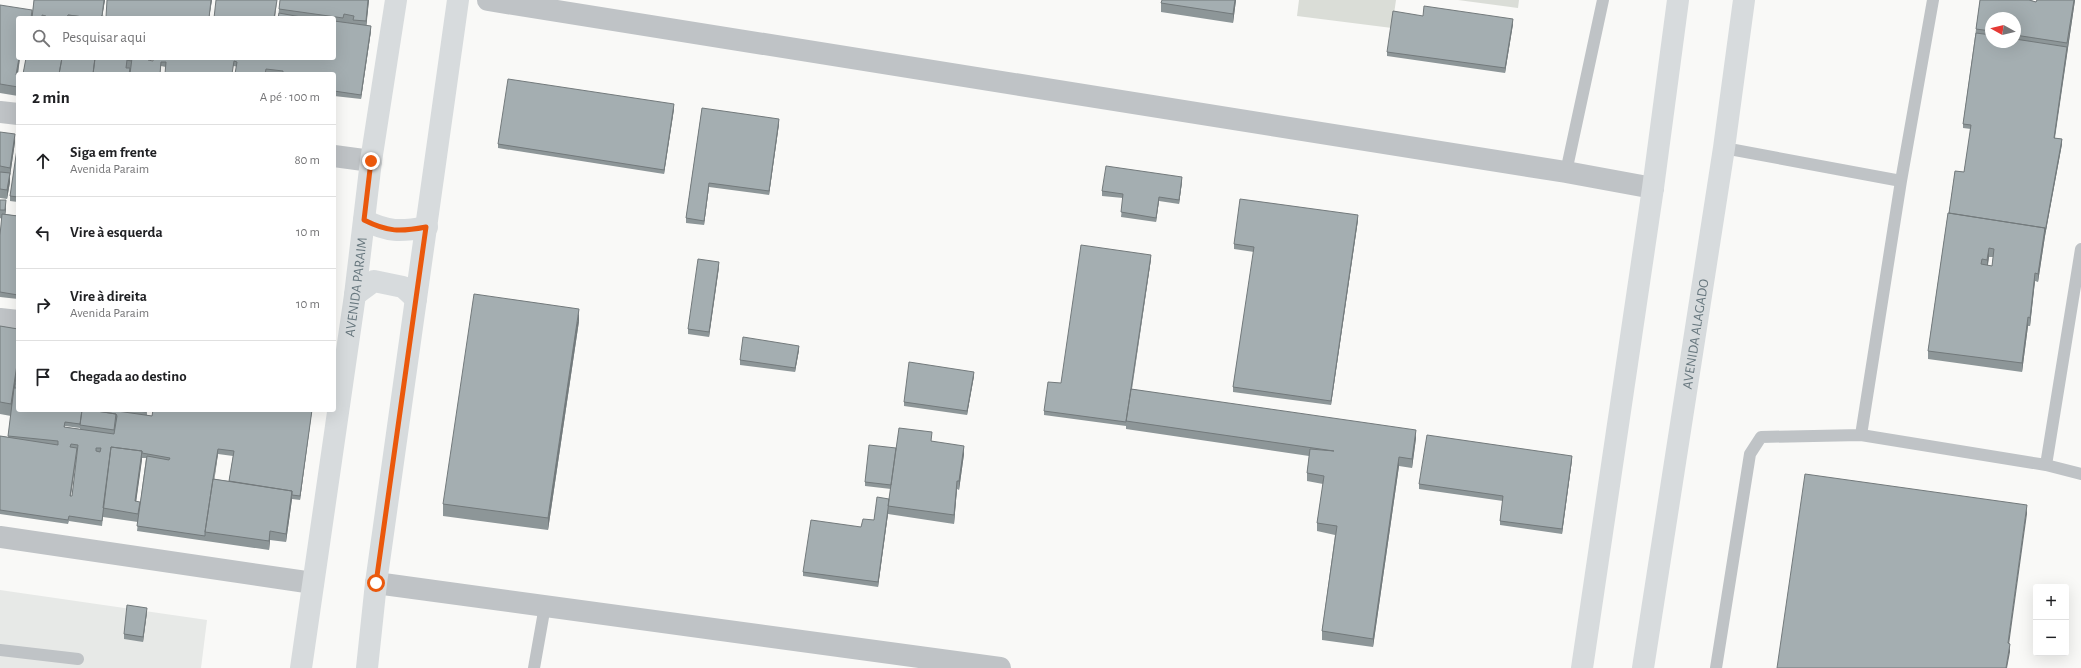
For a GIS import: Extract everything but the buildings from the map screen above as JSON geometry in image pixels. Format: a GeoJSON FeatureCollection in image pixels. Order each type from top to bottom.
{"type":"FeatureCollection","features":[{"type":"Feature","properties":{"kind":"street","name":"AVENIDA PARAIM"},"geometry":{"type":"LineString","coordinates":[[336,389],[339,364],[354,295],[371,161],[396,0]]}},
{"type":"Feature","properties":{"kind":"street"},"geometry":{"type":"LineString","coordinates":[[367,668],[376,583],[458,0]]}},
{"type":"Feature","properties":{"kind":"street"},"geometry":{"type":"LineString","coordinates":[[488,0],[517,2],[1566,172],[1654,188]]}},
{"type":"Feature","properties":{"kind":"street"},"geometry":{"type":"LineString","coordinates":[[1582,668],[1654,188],[1678,0]]}},
{"type":"Feature","properties":{"kind":"street","name":"AVENIDA ALAGADO"},"geometry":{"type":"LineString","coordinates":[[1643,668],[1724,148],[1744,0]]}},
{"type":"Feature","properties":{"kind":"street"},"geometry":{"type":"LineString","coordinates":[[0,112],[16,114]]}},
{"type":"Feature","properties":{"kind":"street"},"geometry":{"type":"LineString","coordinates":[[336,156],[371,161]]}},
{"type":"Feature","properties":{"kind":"street"},"geometry":{"type":"LineString","coordinates":[[364,220],[383,229],[404,231],[426,227]]}},
{"type":"Feature","properties":{"kind":"street"},"geometry":{"type":"LineString","coordinates":[[354,295],[374,281],[404,287],[416,299]]}},
{"type":"Feature","properties":{"kind":"street"},"geometry":{"type":"LineString","coordinates":[[0,318],[16,321]]}},
{"type":"Feature","properties":{"kind":"street","name":"AVENIDA PARAIM"},"geometry":{"type":"LineString","coordinates":[[301,668],[313,583],[333,412]]}},
{"type":"Feature","properties":{"kind":"street"},"geometry":{"type":"LineString","coordinates":[[0,537],[313,583]]}},
{"type":"Feature","properties":{"kind":"street"},"geometry":{"type":"LineString","coordinates":[[376,583],[1000,668]]}},
{"type":"Feature","properties":{"kind":"lane"},"geometry":{"type":"LineString","coordinates":[[1566,172],[1603,0]]}},
{"type":"Feature","properties":{"kind":"lane"},"geometry":{"type":"LineString","coordinates":[[1861,434],[1901,181],[1934,0]]}},
{"type":"Feature","properties":{"kind":"lane"},"geometry":{"type":"LineString","coordinates":[[1724,148],[1901,181]]}},
{"type":"Feature","properties":{"kind":"lane"},"geometry":{"type":"LineString","coordinates":[[2046,465],[2081,249]]}},
{"type":"Feature","properties":{"kind":"lane"},"geometry":{"type":"LineString","coordinates":[[1716,668],[1750,454],[1761,436],[1861,434],[2046,465],[2081,474]]}},
{"type":"Feature","properties":{"kind":"lane"},"geometry":{"type":"LineString","coordinates":[[534,668],[545,606]]}},
{"type":"Feature","properties":{"kind":"lane"},"geometry":{"type":"LineString","coordinates":[[0,650],[78,659]]}},
{"type":"Feature","properties":{"kind":"shaded area"},"geometry":{"type":"Polygon","coordinates":[[[1299,0],[1396,0],[1392,28],[1297,16],[1299,0]]]}},
{"type":"Feature","properties":{"kind":"shaded area"},"geometry":{"type":"Polygon","coordinates":[[[1458,0],[1519,0],[1518,8],[1458,0]]]}},
{"type":"Feature","properties":{"kind":"shaded area"},"geometry":{"type":"Polygon","coordinates":[[[0,590],[207,620],[201,668],[0,668],[0,590]]]}},
{"type":"Feature","properties":{"kind":"route"},"geometry":{"type":"LineString","coordinates":[[371,161],[364,220],[383,229],[404,231],[426,227],[376,583]]}}]}
